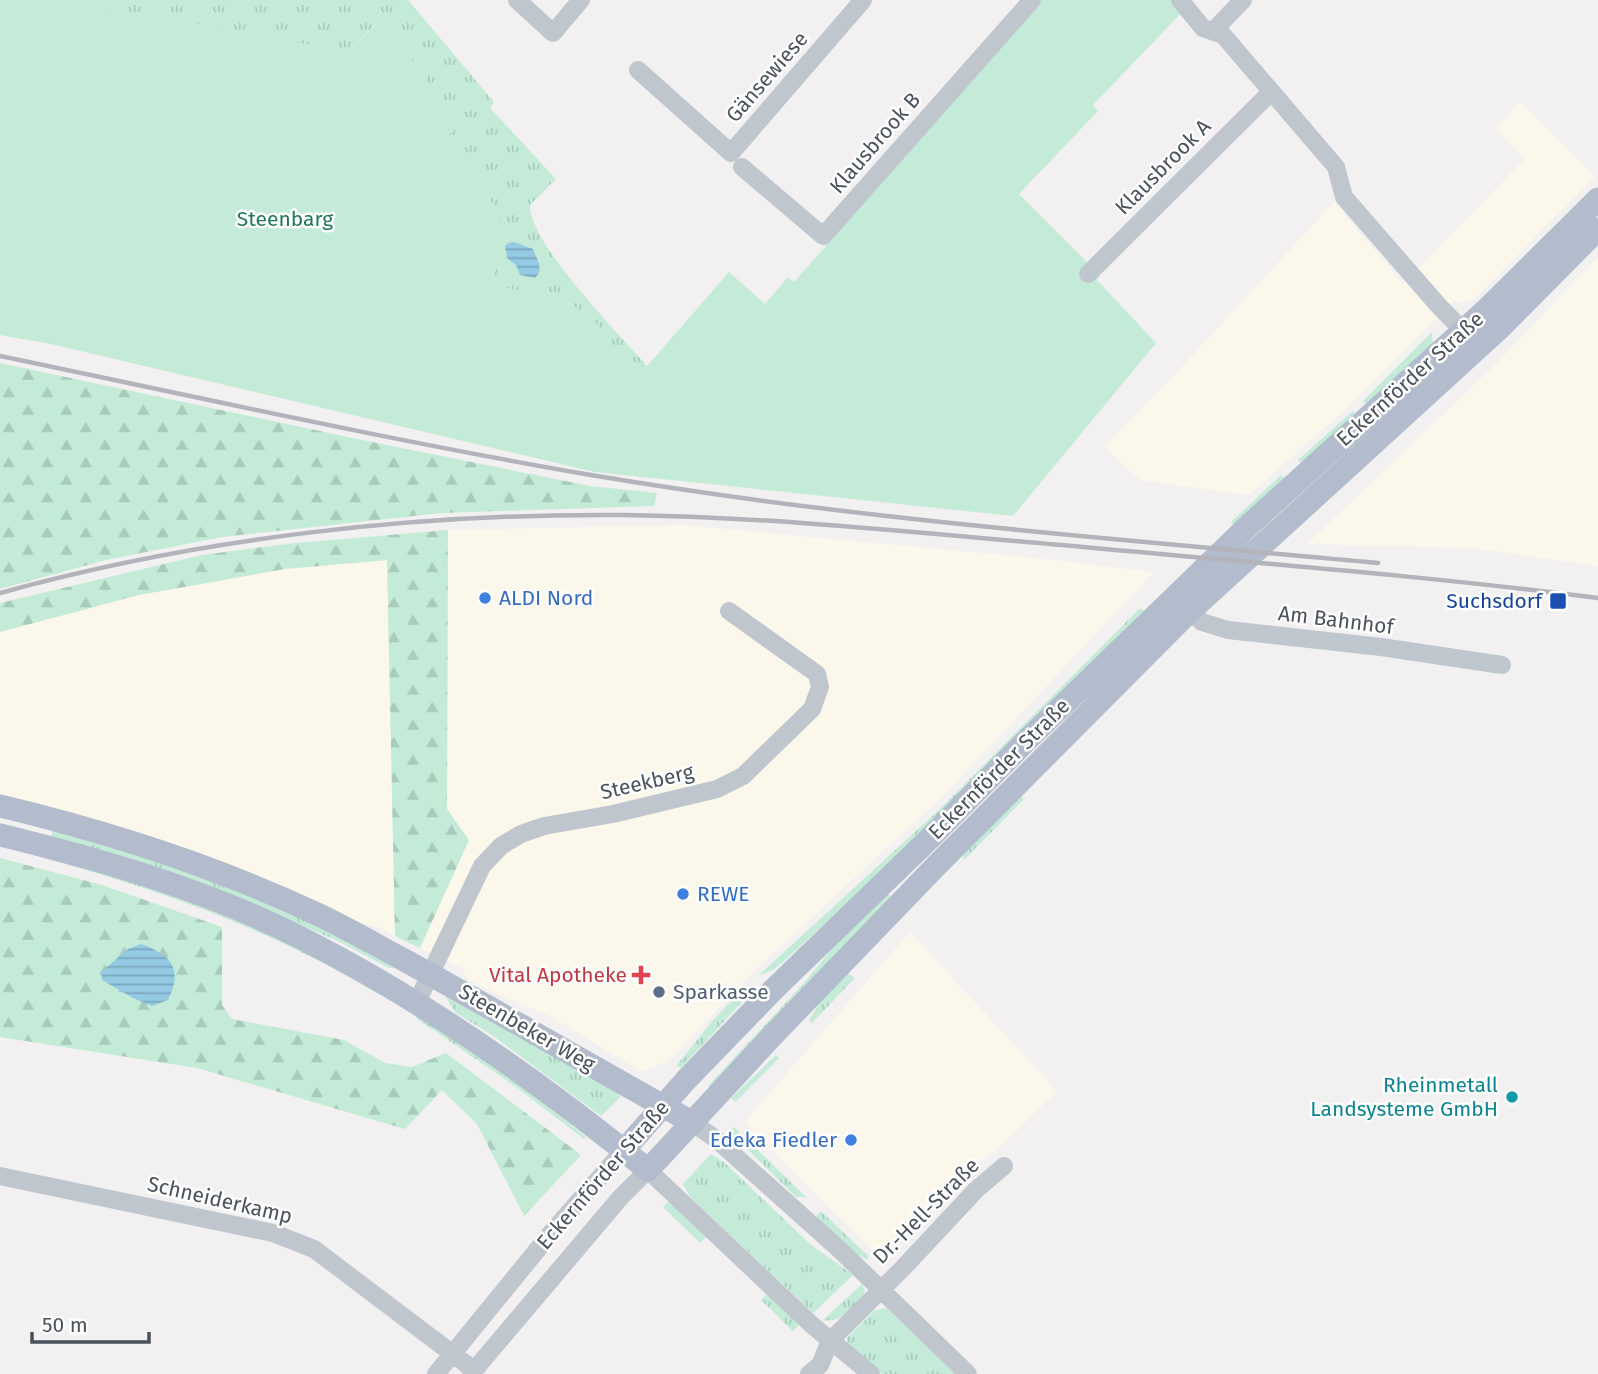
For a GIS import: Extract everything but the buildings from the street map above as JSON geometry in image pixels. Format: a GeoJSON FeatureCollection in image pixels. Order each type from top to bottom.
{"type":"FeatureCollection","features":[{"type":"Feature","properties":{"kind":"main road","name":"Eckernförder Straße"},"geometry":{"type":"LineString","coordinates":[[1471,339],[1598,200]]}},
{"type":"Feature","properties":{"kind":"main road","name":"Eckernförder Straße"},"geometry":{"type":"LineString","coordinates":[[648,1170],[1182,605],[1246,528],[1598,229]]}},
{"type":"Feature","properties":{"kind":"main road","name":"Eckernförder Straße"},"geometry":{"type":"LineString","coordinates":[[624,1150],[809,954],[1027,740],[1182,605]]}},
{"type":"Feature","properties":{"kind":"main road","name":"Steenbeker Weg"},"geometry":{"type":"LineString","coordinates":[[648,1170],[526,1074],[417,1002],[300,937],[216,901],[74,854],[2,836],[5,807],[103,832],[211,868],[316,913],[430,974],[693,1123]]}},
{"type":"Feature","properties":{"kind":"street"},"geometry":{"type":"LineString","coordinates":[[517,0],[553,33],[581,0]]}},
{"type":"Feature","properties":{"kind":"street","name":"Gänsewiese"},"geometry":{"type":"LineString","coordinates":[[638,70],[732,153],[863,0]]}},
{"type":"Feature","properties":{"kind":"street","name":"Klausbrook B"},"geometry":{"type":"LineString","coordinates":[[742,167],[823,236],[1032,0]]}},
{"type":"Feature","properties":{"kind":"street"},"geometry":{"type":"LineString","coordinates":[[1180,0],[1203,28],[1223,35],[1336,167],[1344,197],[1471,339]]}},
{"type":"Feature","properties":{"kind":"street"},"geometry":{"type":"LineString","coordinates":[[1213,31],[1243,0]]}},
{"type":"Feature","properties":{"kind":"street","name":"Klausbrook A"},"geometry":{"type":"LineString","coordinates":[[1088,274],[1271,92]]}},
{"type":"Feature","properties":{"kind":"street","name":"Am Bahnhof"},"geometry":{"type":"LineString","coordinates":[[1182,605],[1202,622],[1228,630],[1502,664]]}},
{"type":"Feature","properties":{"kind":"street","name":"Steekberg"},"geometry":{"type":"LineString","coordinates":[[417,1002],[482,866],[501,846],[521,834],[544,826],[613,814],[717,789],[743,776],[812,709],[820,687],[817,674],[729,611]]}},
{"type":"Feature","properties":{"kind":"street","name":"Steenbeker Weg"},"geometry":{"type":"LineString","coordinates":[[693,1123],[716,1139],[968,1374]]}},
{"type":"Feature","properties":{"kind":"street","name":"Eckernförder Straße"},"geometry":{"type":"LineString","coordinates":[[436,1374],[551,1233],[624,1150]]}},
{"type":"Feature","properties":{"kind":"street","name":"Dr.-Hell-Straße"},"geometry":{"type":"LineString","coordinates":[[809,1374],[820,1366],[830,1341],[976,1190],[1004,1166]]}},
{"type":"Feature","properties":{"kind":"street","name":"Steenbeker Weg"},"geometry":{"type":"LineString","coordinates":[[648,1170],[830,1341],[871,1374]]}},
{"type":"Feature","properties":{"kind":"street","name":"Eckernförder Straße"},"geometry":{"type":"LineString","coordinates":[[472,1372],[620,1198],[648,1170]]}},
{"type":"Feature","properties":{"kind":"street","name":"Schneiderkamp"},"geometry":{"type":"LineString","coordinates":[[0,1176],[273,1233],[314,1249],[453,1353],[472,1372]]}},
{"type":"Feature","properties":{"kind":"shaded area"},"geometry":{"type":"Polygon","coordinates":[[[1520,102],[1595,177],[1475,298],[1467,302],[1454,301],[1348,407],[1249,495],[1140,480],[1104,447],[1334,202],[1403,284],[1525,159],[1496,129],[1520,102]]]}},
{"type":"Feature","properties":{"kind":"shaded area"},"geometry":{"type":"Polygon","coordinates":[[[1598,257],[1598,566],[1474,548],[1307,544],[1494,366],[1598,257]]]}},
{"type":"Feature","properties":{"kind":"shaded area"},"geometry":{"type":"Polygon","coordinates":[[[683,525],[1154,572],[943,796],[752,973],[669,1061],[640,1071],[551,1016],[468,979],[462,968],[420,948],[469,841],[447,809],[448,530],[683,525]]]}},
{"type":"Feature","properties":{"kind":"shaded area"},"geometry":{"type":"Polygon","coordinates":[[[387,560],[395,936],[380,928],[346,919],[0,798],[0,632],[139,595],[285,569],[387,560]]]}},
{"type":"Feature","properties":{"kind":"shaded area"},"geometry":{"type":"Polygon","coordinates":[[[910,932],[1057,1091],[1004,1143],[968,1171],[879,1253],[809,1188],[749,1127],[746,1120],[910,932]]]}},
{"type":"Feature","properties":{"kind":"green space","name":"Steenbarg"},"geometry":{"type":"Polygon","coordinates":[[[0,0],[64,0],[348,52],[376,25],[422,71],[456,129],[446,136],[494,206],[498,230],[493,285],[554,298],[583,312],[601,328],[635,380],[729,272],[765,304],[788,277],[794,282],[826,246],[822,242],[1036,0],[1180,0],[1187,7],[1093,105],[1098,111],[1019,194],[1100,275],[1097,280],[1156,343],[1013,516],[595,472],[51,344],[0,335],[0,0]]]}},
{"type":"Feature","properties":{"kind":"green space"},"geometry":{"type":"Polygon","coordinates":[[[64,0],[408,0],[494,102],[490,108],[556,179],[530,205],[533,221],[559,264],[647,366],[635,380],[619,353],[573,305],[555,298],[493,286],[498,230],[494,206],[446,136],[456,129],[375,25],[348,52],[64,0]]]}},
{"type":"Feature","properties":{"kind":"green space"},"geometry":{"type":"Polygon","coordinates":[[[1432,332],[1433,345],[1366,404],[1363,401],[1432,332]]]}},
{"type":"Feature","properties":{"kind":"green space"},"geometry":{"type":"Polygon","coordinates":[[[0,363],[590,486],[657,493],[654,506],[441,513],[222,537],[106,560],[0,589],[0,363]]]}},
{"type":"Feature","properties":{"kind":"green space"},"geometry":{"type":"Polygon","coordinates":[[[1353,411],[1357,415],[1302,464],[1298,460],[1353,411]]]}},
{"type":"Feature","properties":{"kind":"green space"},"geometry":{"type":"Polygon","coordinates":[[[1281,475],[1285,479],[1235,526],[1231,522],[1281,475]]]}},
{"type":"Feature","properties":{"kind":"green space"},"geometry":{"type":"Polygon","coordinates":[[[448,530],[447,809],[469,840],[420,948],[395,936],[387,560],[285,569],[139,595],[0,632],[0,603],[202,555],[296,543],[448,530]]]}},
{"type":"Feature","properties":{"kind":"green space"},"geometry":{"type":"Polygon","coordinates":[[[1140,608],[1144,611],[892,862],[783,962],[773,970],[759,975],[939,810],[1140,608]]]}},
{"type":"Feature","properties":{"kind":"green space"},"geometry":{"type":"Polygon","coordinates":[[[1019,795],[1024,799],[964,860],[961,852],[1019,795]]]}},
{"type":"Feature","properties":{"kind":"green space"},"geometry":{"type":"Polygon","coordinates":[[[53,828],[119,847],[256,896],[396,964],[389,968],[310,929],[51,838],[53,828]]]}},
{"type":"Feature","properties":{"kind":"green space"},"geometry":{"type":"Polygon","coordinates":[[[46,855],[136,882],[263,930],[380,992],[378,994],[339,971],[216,914],[88,870],[44,858],[46,855]]]}},
{"type":"Feature","properties":{"kind":"green space"},"geometry":{"type":"Polygon","coordinates":[[[0,858],[102,885],[222,927],[222,1005],[232,1019],[344,1040],[385,1063],[412,1067],[446,1053],[581,1155],[524,1216],[477,1124],[442,1090],[405,1129],[197,1068],[0,1037],[0,858]]]}},
{"type":"Feature","properties":{"kind":"green space"},"geometry":{"type":"Polygon","coordinates":[[[888,893],[891,897],[712,1088],[708,1086],[803,984],[841,938],[888,893]]]}},
{"type":"Feature","properties":{"kind":"green space"},"geometry":{"type":"Polygon","coordinates":[[[845,971],[855,978],[812,1023],[809,1020],[820,1002],[845,971]]]}},
{"type":"Feature","properties":{"kind":"green space"},"geometry":{"type":"Polygon","coordinates":[[[751,985],[754,989],[681,1068],[677,1065],[713,1020],[744,988],[751,985]]]}},
{"type":"Feature","properties":{"kind":"green space"},"geometry":{"type":"Polygon","coordinates":[[[445,996],[599,1079],[621,1096],[601,1116],[492,1035],[456,1013],[445,996]]]}},
{"type":"Feature","properties":{"kind":"green space"},"geometry":{"type":"Polygon","coordinates":[[[418,1016],[521,1085],[586,1137],[584,1139],[519,1089],[416,1018],[418,1016]]]}},
{"type":"Feature","properties":{"kind":"green space"},"geometry":{"type":"Polygon","coordinates":[[[776,1055],[779,1058],[735,1102],[731,1098],[776,1055]]]}},
{"type":"Feature","properties":{"kind":"green space"},"geometry":{"type":"Polygon","coordinates":[[[734,1127],[806,1197],[796,1197],[730,1132],[734,1127]]]}},
{"type":"Feature","properties":{"kind":"green space"},"geometry":{"type":"Polygon","coordinates":[[[711,1154],[725,1163],[811,1245],[853,1275],[813,1313],[691,1198],[683,1184],[711,1154]]]}},
{"type":"Feature","properties":{"kind":"green space"},"geometry":{"type":"Polygon","coordinates":[[[669,1201],[706,1237],[700,1243],[663,1207],[669,1201]]]}},
{"type":"Feature","properties":{"kind":"green space"},"geometry":{"type":"Polygon","coordinates":[[[821,1211],[868,1256],[868,1260],[852,1252],[816,1216],[821,1211]]]}},
{"type":"Feature","properties":{"kind":"green space"},"geometry":{"type":"Polygon","coordinates":[[[862,1284],[865,1291],[854,1307],[836,1319],[823,1320],[862,1284]]]}},
{"type":"Feature","properties":{"kind":"green space"},"geometry":{"type":"Polygon","coordinates":[[[767,1294],[799,1324],[793,1331],[761,1300],[767,1294]]]}},
{"type":"Feature","properties":{"kind":"green space"},"geometry":{"type":"Polygon","coordinates":[[[884,1308],[955,1374],[882,1374],[847,1345],[847,1338],[874,1311],[884,1308]]]}},
{"type":"Feature","properties":{"kind":"water"},"geometry":{"type":"Polygon","coordinates":[[[514,242],[533,249],[540,267],[535,278],[520,275],[516,265],[507,258],[505,246],[514,242]]]}},
{"type":"Feature","properties":{"kind":"water"},"geometry":{"type":"Polygon","coordinates":[[[141,944],[167,958],[174,972],[168,1000],[152,1006],[102,980],[101,972],[128,949],[141,944]]]}},
{"type":"Feature","properties":{"kind":"railway"},"geometry":{"type":"LineString","coordinates":[[0,356],[443,448],[689,490],[885,516],[1378,563]]}},
{"type":"Feature","properties":{"kind":"railway"},"geometry":{"type":"LineString","coordinates":[[0,593],[152,557],[309,533],[467,519],[624,515],[739,519],[911,532],[1405,576],[1598,598]]}},
{"type":"Feature","properties":{"kind":"place","name":"ALDI Nord"},"geometry":{"type":"Point","coordinates":[485,598]}},
{"type":"Feature","properties":{"kind":"place","name":"Suchsdorf"},"geometry":{"type":"Point","coordinates":[1558,601]}},
{"type":"Feature","properties":{"kind":"place","name":"REWE"},"geometry":{"type":"Point","coordinates":[683,894]}},
{"type":"Feature","properties":{"kind":"place","name":"Vital Apotheke"},"geometry":{"type":"Point","coordinates":[641,975]}},
{"type":"Feature","properties":{"kind":"place","name":"Sparkasse"},"geometry":{"type":"Point","coordinates":[659,992]}},
{"type":"Feature","properties":{"kind":"place","name":"Rheinmetall Landsysteme GmbH"},"geometry":{"type":"Point","coordinates":[1512,1097]}},
{"type":"Feature","properties":{"kind":"place","name":"Edeka Fiedler"},"geometry":{"type":"Point","coordinates":[851,1140]}}]}
